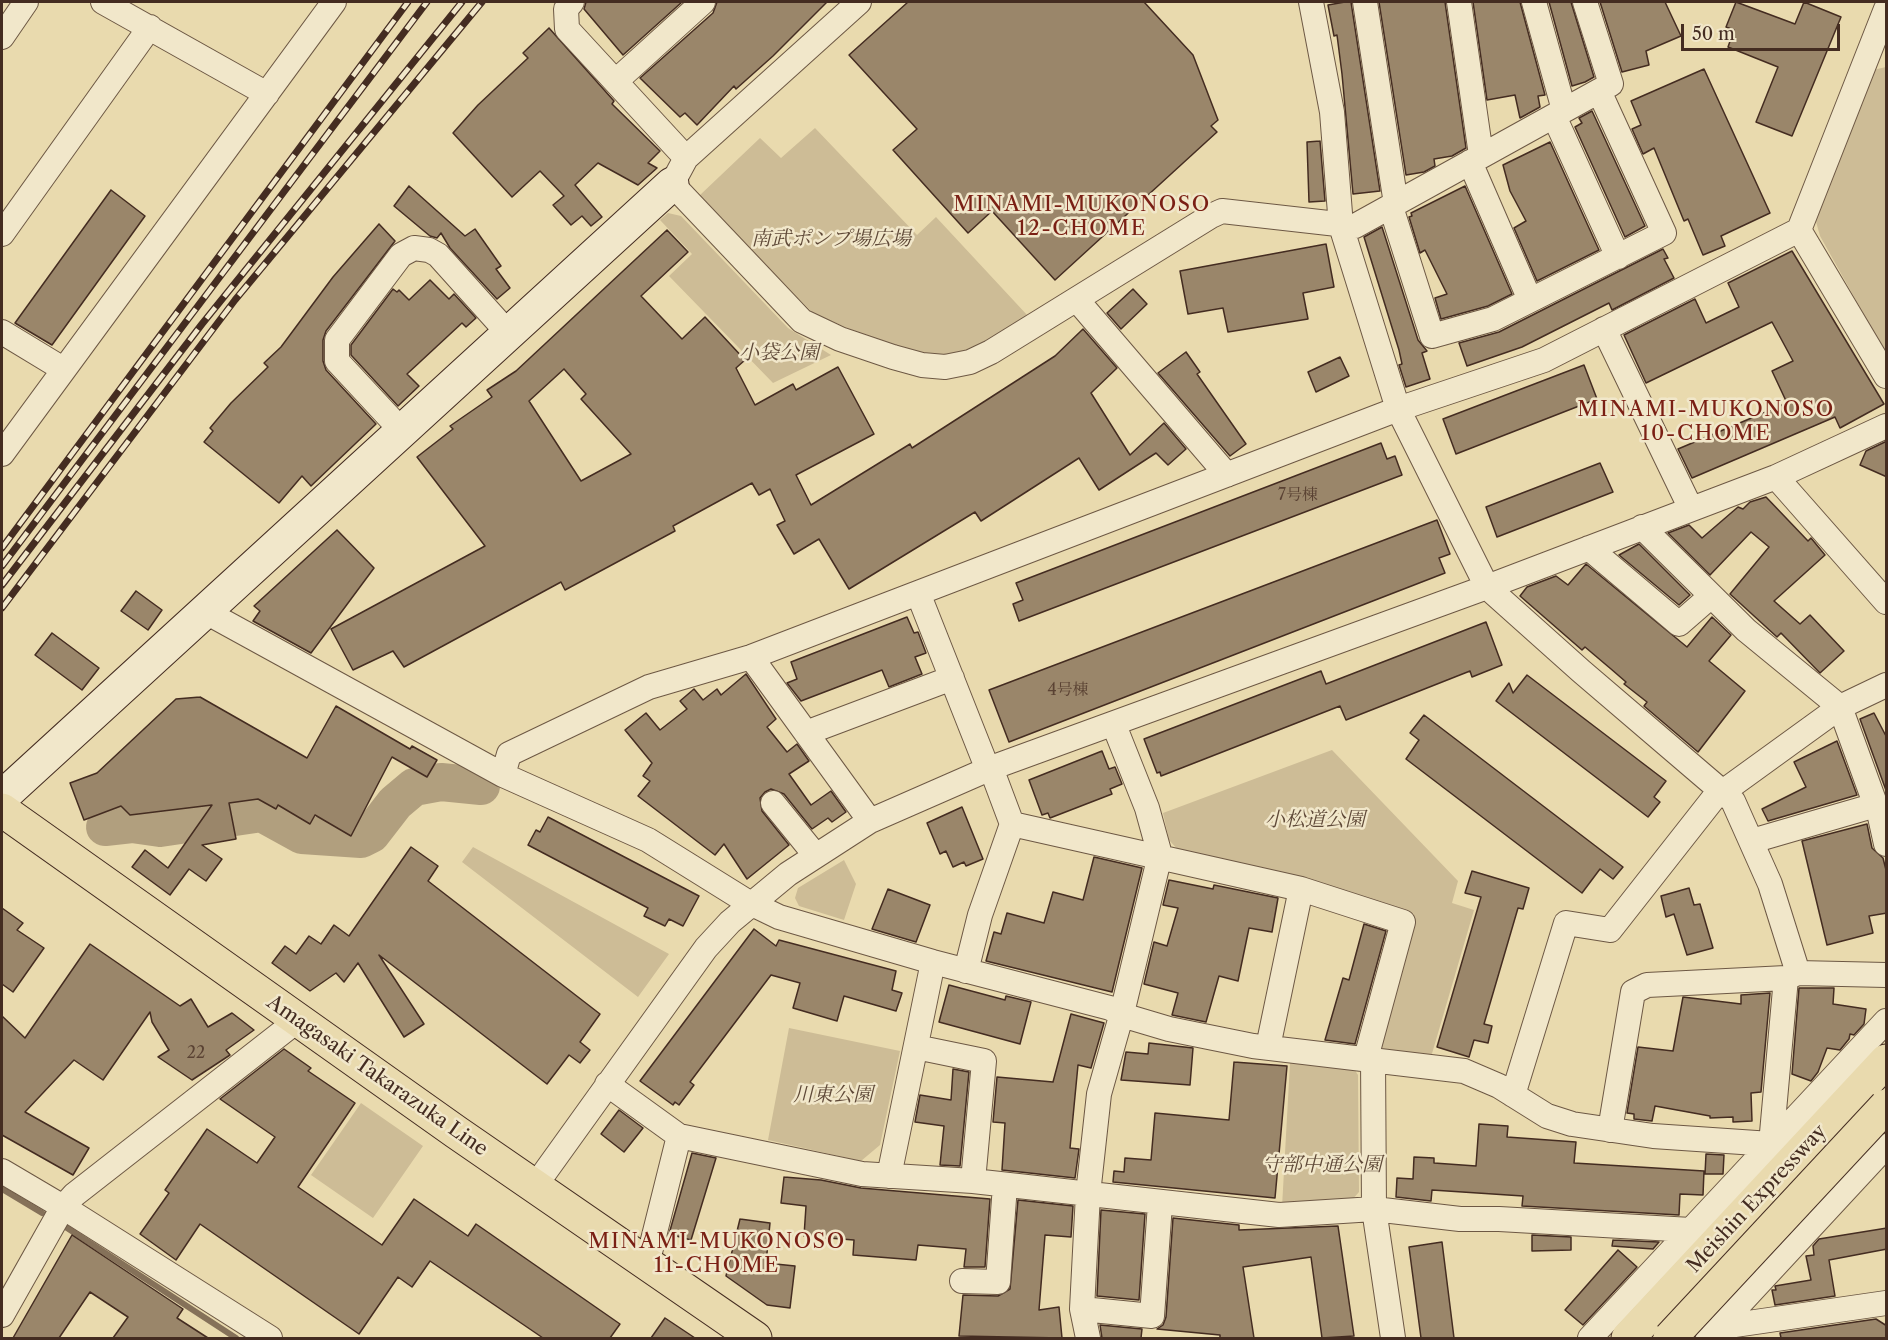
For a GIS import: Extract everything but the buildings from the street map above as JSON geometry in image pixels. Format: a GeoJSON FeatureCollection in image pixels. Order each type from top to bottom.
{"type":"FeatureCollection","features":[{"type":"Feature","properties":{"kind":"main road","name":"Amagasaki Takarazuka Line"},"geometry":{"type":"LineString","coordinates":[[2,810],[647,1264],[737,1333]]}},
{"type":"Feature","properties":{"kind":"main road","name":"Meishin Expressway"},"geometry":{"type":"LineString","coordinates":[[1629,1338],[1887,1060]]}},
{"type":"Feature","properties":{"kind":"main road","name":"Meishin Expressway"},"geometry":{"type":"LineString","coordinates":[[1670,1338],[1887,1106]]}},
{"type":"Feature","properties":{"kind":"street"},"geometry":{"type":"LineString","coordinates":[[2,37],[26,2]]}},
{"type":"Feature","properties":{"kind":"street"},"geometry":{"type":"LineString","coordinates":[[103,2],[267,94]]}},
{"type":"Feature","properties":{"kind":"street"},"geometry":{"type":"LineString","coordinates":[[2,454],[334,2]]}},
{"type":"Feature","properties":{"kind":"street"},"geometry":{"type":"LineString","coordinates":[[572,2],[566,9],[567,29],[616,81],[679,171],[802,321],[840,339],[893,357],[922,365],[945,367],[970,362],[992,352],[1222,211],[1355,226],[1599,91],[1611,84],[1586,2]]}},
{"type":"Feature","properties":{"kind":"street"},"geometry":{"type":"LineString","coordinates":[[616,81],[703,2]]}},
{"type":"Feature","properties":{"kind":"street"},"geometry":{"type":"LineString","coordinates":[[2,797],[509,334],[860,2]]}},
{"type":"Feature","properties":{"kind":"street"},"geometry":{"type":"LineString","coordinates":[[1311,2],[1332,112],[1341,226],[1398,409],[1487,587],[1733,801],[1770,884],[1792,976],[1771,1144]]}},
{"type":"Feature","properties":{"kind":"street"},"geometry":{"type":"LineString","coordinates":[[1365,2],[1394,206],[1432,336],[1493,319],[1664,233],[1599,91]]}},
{"type":"Feature","properties":{"kind":"street"},"geometry":{"type":"LineString","coordinates":[[1459,2],[1476,159],[1530,300]]}},
{"type":"Feature","properties":{"kind":"street"},"geometry":{"type":"LineString","coordinates":[[1534,2],[1559,113],[1618,257]]}},
{"type":"Feature","properties":{"kind":"street"},"geometry":{"type":"LineString","coordinates":[[503,775],[509,754],[649,687],[751,657],[1398,409],[1544,360],[1799,230],[1880,47],[1887,9]]}},
{"type":"Feature","properties":{"kind":"street"},"geometry":{"type":"LineString","coordinates":[[2,234],[150,27]]}},
{"type":"Feature","properties":{"kind":"street"},"geometry":{"type":"LineString","coordinates":[[1799,230],[1887,376]]}},
{"type":"Feature","properties":{"kind":"street"},"geometry":{"type":"LineString","coordinates":[[402,431],[337,361],[337,340],[401,255],[414,248],[429,250],[438,255],[509,334]]}},
{"type":"Feature","properties":{"kind":"street"},"geometry":{"type":"LineString","coordinates":[[1077,300],[1227,475]]}},
{"type":"Feature","properties":{"kind":"street"},"geometry":{"type":"LineString","coordinates":[[1604,329],[1691,509]]}},
{"type":"Feature","properties":{"kind":"street"},"geometry":{"type":"LineString","coordinates":[[2,332],[63,369]]}},
{"type":"Feature","properties":{"kind":"street"},"geometry":{"type":"LineString","coordinates":[[536,1186],[700,955],[730,922],[788,874],[870,820],[990,769],[1487,587],[1776,477],[1887,426]]}},
{"type":"Feature","properties":{"kind":"street"},"geometry":{"type":"LineString","coordinates":[[1776,477],[1887,603]]}},
{"type":"Feature","properties":{"kind":"street"},"geometry":{"type":"LineString","coordinates":[[1642,527],[1710,597],[1746,630],[1840,707],[1876,806],[1887,844]]}},
{"type":"Feature","properties":{"kind":"street"},"geometry":{"type":"LineString","coordinates":[[1589,548],[1679,624],[1710,597]]}},
{"type":"Feature","properties":{"kind":"street"},"geometry":{"type":"LineString","coordinates":[[918,593],[1012,824],[980,915],[966,971]]}},
{"type":"Feature","properties":{"kind":"street"},"geometry":{"type":"LineString","coordinates":[[206,612],[503,775],[648,840],[752,904],[779,917],[933,962],[1122,1013],[1169,1029],[1268,1047],[1464,1071],[1513,1095],[1547,1116],[1572,1124],[1610,1130],[1771,1144]]}},
{"type":"Feature","properties":{"kind":"street"},"geometry":{"type":"LineString","coordinates":[[751,657],[870,820]]}},
{"type":"Feature","properties":{"kind":"street"},"geometry":{"type":"LineString","coordinates":[[806,733],[952,678]]}},
{"type":"Feature","properties":{"kind":"street"},"geometry":{"type":"LineString","coordinates":[[1513,1095],[1566,923],[1610,930],[1702,811],[1723,791],[1840,707],[1887,685]]}},
{"type":"Feature","properties":{"kind":"street"},"geometry":{"type":"LineString","coordinates":[[1088,1338],[1082,1309],[1088,1194],[1099,1094],[1122,1013],[1160,855],[1147,808],[1114,725]]}},
{"type":"Feature","properties":{"kind":"street"},"geometry":{"type":"LineString","coordinates":[[773,803],[816,856]]}},
{"type":"Feature","properties":{"kind":"street"},"geometry":{"type":"LineString","coordinates":[[1752,841],[1876,806]]}},
{"type":"Feature","properties":{"kind":"street"},"geometry":{"type":"LineString","coordinates":[[1012,824],[1160,855],[1301,889],[1403,922],[1370,1058],[1374,1209],[1393,1338]]}},
{"type":"Feature","properties":{"kind":"street"},"geometry":{"type":"LineString","coordinates":[[1268,1047],[1301,889]]}},
{"type":"Feature","properties":{"kind":"street"},"geometry":{"type":"LineString","coordinates":[[889,1176],[933,962]]}},
{"type":"Feature","properties":{"kind":"street"},"geometry":{"type":"LineString","coordinates":[[1610,1130],[1633,992],[1647,985],[1792,976],[1887,975]]}},
{"type":"Feature","properties":{"kind":"street"},"geometry":{"type":"LineString","coordinates":[[2,1315],[63,1207],[74,1195],[298,1020]]}},
{"type":"Feature","properties":{"kind":"street"},"geometry":{"type":"LineString","coordinates":[[1590,1338],[1887,1021]]}},
{"type":"Feature","properties":{"kind":"street"},"geometry":{"type":"LineString","coordinates":[[916,1047],[984,1061],[973,1181]]}},
{"type":"Feature","properties":{"kind":"street"},"geometry":{"type":"LineString","coordinates":[[608,1084],[679,1136],[862,1174],[973,1181],[1160,1204],[1279,1215],[1374,1209],[1460,1219],[1499,1219],[1691,1230]]}},
{"type":"Feature","properties":{"kind":"street"},"geometry":{"type":"LineString","coordinates":[[647,1264],[679,1136]]}},
{"type":"Feature","properties":{"kind":"street"},"geometry":{"type":"LineString","coordinates":[[1714,1333],[1887,1146]]}},
{"type":"Feature","properties":{"kind":"street"},"geometry":{"type":"LineString","coordinates":[[2,1171],[270,1338]]}},
{"type":"Feature","properties":{"kind":"street"},"geometry":{"type":"LineString","coordinates":[[962,1281],[998,1282],[1005,1185]]}},
{"type":"Feature","properties":{"kind":"street"},"geometry":{"type":"LineString","coordinates":[[1082,1309],[1152,1316],[1160,1204]]}},
{"type":"Feature","properties":{"kind":"street"},"geometry":{"type":"LineString","coordinates":[[1629,1338],[1714,1333],[1887,1303]]}},
{"type":"Feature","properties":{"kind":"green space"},"geometry":{"type":"Polygon","coordinates":[[[1886,67],[1886,354],[1820,236],[1815,218],[1873,70],[1886,67]]]}},
{"type":"Feature","properties":{"kind":"green space","name":"南武ポンプ場広場"},"geometry":{"type":"Polygon","coordinates":[[[815,128],[917,235],[936,217],[1028,316],[967,356],[934,358],[899,350],[813,313],[699,196],[760,138],[781,158],[815,128]]]}},
{"type":"Feature","properties":{"kind":"green space","name":"小袋公園"},"geometry":{"type":"Polygon","coordinates":[[[668,213],[681,216],[788,328],[831,355],[773,383],[669,276],[692,254],[660,220],[668,213]]]}},
{"type":"Feature","properties":{"kind":"green space","name":"小松道公園"},"geometry":{"type":"Polygon","coordinates":[[[1332,750],[1458,881],[1452,903],[1474,910],[1431,1057],[1382,1051],[1376,1043],[1414,914],[1280,872],[1180,852],[1169,840],[1163,813],[1332,750]]]}},
{"type":"Feature","properties":{"kind":"green space"},"geometry":{"type":"Polygon","coordinates":[[[473,847],[669,954],[638,997],[462,862],[473,847]]]}},
{"type":"Feature","properties":{"kind":"green space"},"geometry":{"type":"Polygon","coordinates":[[[844,860],[856,884],[844,920],[799,906],[795,898],[798,888],[844,860]]]}},
{"type":"Feature","properties":{"kind":"green space","name":"川東公園"},"geometry":{"type":"Polygon","coordinates":[[[789,1028],[900,1051],[880,1145],[861,1161],[768,1140],[789,1028]]]}},
{"type":"Feature","properties":{"kind":"green space","name":"守部中通公園"},"geometry":{"type":"Polygon","coordinates":[[[1290,1063],[1353,1067],[1358,1075],[1359,1192],[1351,1201],[1282,1207],[1290,1063]]]}},
{"type":"Feature","properties":{"kind":"green space"},"geometry":{"type":"Polygon","coordinates":[[[361,1103],[423,1146],[373,1218],[311,1175],[361,1103]]]}},
{"type":"Feature","properties":{"kind":"waterway"},"geometry":{"type":"LineString","coordinates":[[105,827],[132,824],[160,828],[262,813],[302,835],[361,839],[371,834],[395,803],[414,787],[441,782],[481,786]]}},
{"type":"Feature","properties":{"kind":"waterway"},"geometry":{"type":"LineString","coordinates":[[2,1189],[42,1213]]}},
{"type":"Feature","properties":{"kind":"waterway"},"geometry":{"type":"LineString","coordinates":[[67,1228],[236,1338]]}},
{"type":"Feature","properties":{"kind":"railway"},"geometry":{"type":"LineString","coordinates":[[2,548],[408,2]]}},
{"type":"Feature","properties":{"kind":"railway"},"geometry":{"type":"LineString","coordinates":[[2,566],[427,2]]}},
{"type":"Feature","properties":{"kind":"railway"},"geometry":{"type":"LineString","coordinates":[[2,585],[202,324],[462,2]]}},
{"type":"Feature","properties":{"kind":"railway"},"geometry":{"type":"LineString","coordinates":[[2,608],[235,300],[482,2]]}},
{"type":"Feature","properties":{"kind":"district","name":"MINAMI-MUKONOSO 12-CHOME"},"geometry":{"type":"Point","coordinates":[1082,217]}},
{"type":"Feature","properties":{"kind":"district","name":"MINAMI-MUKONOSO 10-CHOME"},"geometry":{"type":"Point","coordinates":[1706,422]}},
{"type":"Feature","properties":{"kind":"district","name":"MINAMI-MUKONOSO 11-CHOME"},"geometry":{"type":"Point","coordinates":[717,1254]}}]}
